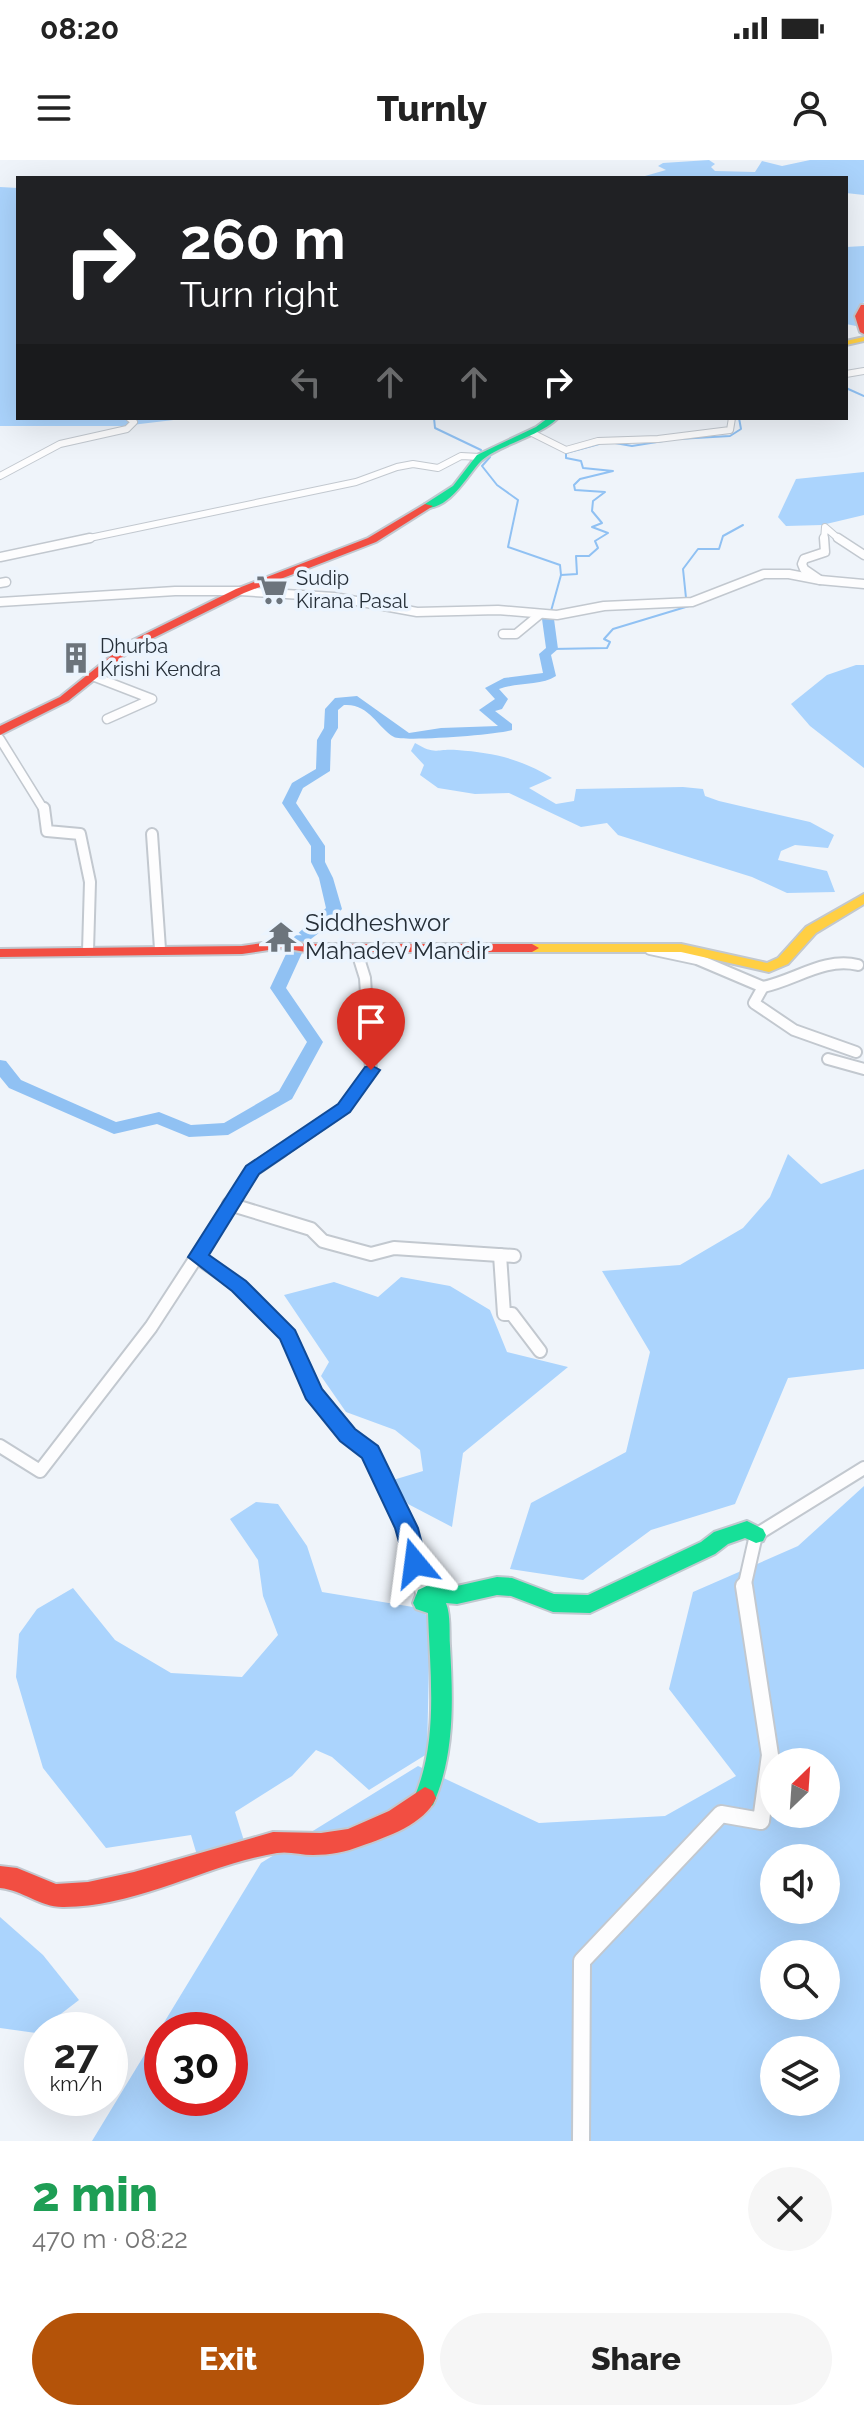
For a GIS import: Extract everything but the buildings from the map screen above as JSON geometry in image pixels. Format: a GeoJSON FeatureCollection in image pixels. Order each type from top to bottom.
{"type":"FeatureCollection","features":[{"type":"Feature","properties":{"kind":"street"},"geometry":{"type":"LineString","coordinates":[[864,307],[859,316],[864,332]]}},
{"type":"Feature","properties":{"kind":"street"},"geometry":{"type":"LineString","coordinates":[[0,476],[60,444],[127,429],[134,422],[132,420]]}},
{"type":"Feature","properties":{"kind":"street"},"geometry":{"type":"LineString","coordinates":[[0,557],[356,482],[397,467],[417,464],[438,468],[461,456],[480,457],[532,433],[551,420]]}},
{"type":"Feature","properties":{"kind":"street"},"geometry":{"type":"LineString","coordinates":[[532,433],[566,450],[598,441],[690,436],[730,430],[732,420]]}},
{"type":"Feature","properties":{"kind":"street"},"geometry":{"type":"LineString","coordinates":[[0,731],[31,718],[95,677],[125,648],[240,591],[372,540],[456,488],[473,470],[480,457]]}},
{"type":"Feature","properties":{"kind":"street"},"geometry":{"type":"LineString","coordinates":[[820,580],[802,564],[804,559],[825,552],[823,528],[830,528],[842,542],[864,555]]}},
{"type":"Feature","properties":{"kind":"street"},"geometry":{"type":"LineString","coordinates":[[0,602],[175,591],[240,591],[334,597],[417,612],[498,610],[539,615],[571,614],[608,605],[692,602],[764,574],[789,574],[864,584]]}},
{"type":"Feature","properties":{"kind":"street"},"geometry":{"type":"LineString","coordinates":[[503,634],[516,634],[539,615]]}},
{"type":"Feature","properties":{"kind":"street"},"geometry":{"type":"LineString","coordinates":[[95,677],[152,699],[107,719]]}},
{"type":"Feature","properties":{"kind":"street"},"geometry":{"type":"LineString","coordinates":[[0,739],[44,807],[47,831],[80,834],[90,882],[88,951]]}},
{"type":"Feature","properties":{"kind":"street"},"geometry":{"type":"LineString","coordinates":[[152,834],[160,949]]}},
{"type":"Feature","properties":{"kind":"street"},"geometry":{"type":"LineString","coordinates":[[0,953],[242,950],[282,944],[356,949],[642,948],[703,950],[753,966],[772,968],[790,956],[808,932],[864,898]]}},
{"type":"Feature","properties":{"kind":"street"},"geometry":{"type":"LineString","coordinates":[[642,948],[697,959],[763,987],[791,981],[822,962],[845,961],[858,965]]}},
{"type":"Feature","properties":{"kind":"street"},"geometry":{"type":"LineString","coordinates":[[0,1446],[40,1471],[151,1327],[253,1170],[344,1108],[371,1070],[365,978],[356,949]]}},
{"type":"Feature","properties":{"kind":"street"},"geometry":{"type":"LineString","coordinates":[[763,987],[754,1003],[794,1030],[856,1052]]}},
{"type":"Feature","properties":{"kind":"street"},"geometry":{"type":"LineString","coordinates":[[841,1047],[824,1064],[864,1069]]}},
{"type":"Feature","properties":{"kind":"street"},"geometry":{"type":"LineString","coordinates":[[229,1204],[311,1229],[323,1241],[371,1254],[394,1248],[514,1256]]}},
{"type":"Feature","properties":{"kind":"street"},"geometry":{"type":"LineString","coordinates":[[500,1255],[504,1314],[512,1314],[540,1351]]}},
{"type":"Feature","properties":{"kind":"street"},"geometry":{"type":"LineString","coordinates":[[0,1877],[10,1876],[59,1897],[117,1890],[194,1864],[247,1851],[252,1847],[262,1847],[275,1840],[321,1844],[376,1831],[421,1805],[434,1784],[440,1739],[438,1607],[423,1603],[425,1596],[406,1528],[370,1452],[347,1435],[314,1393],[288,1335],[239,1286],[197,1257]]}},
{"type":"Feature","properties":{"kind":"street"},"geometry":{"type":"LineString","coordinates":[[581,2141],[582,1961],[721,1814],[761,1821],[770,1755],[743,1591],[756,1535],[864,1468]]}},
{"type":"Feature","properties":{"kind":"street"},"geometry":{"type":"LineString","coordinates":[[425,1596],[431,1593],[457,1595],[497,1586],[512,1587],[553,1603],[590,1604],[708,1548],[721,1538],[747,1529],[756,1535]]}},
{"type":"Feature","properties":{"kind":"shaded area"},"geometry":{"type":"Polygon","coordinates":[[[709,160],[715,164],[711,167],[715,171],[755,172],[762,161],[782,166],[810,160],[864,160],[864,195],[848,193],[848,176],[645,176],[666,170],[658,166],[709,160]]]}},
{"type":"Feature","properties":{"kind":"shaded area"},"geometry":{"type":"Polygon","coordinates":[[[0,187],[16,188],[16,420],[174,420],[123,426],[0,426],[0,187]]]}},
{"type":"Feature","properties":{"kind":"shaded area"},"geometry":{"type":"Polygon","coordinates":[[[864,246],[864,302],[855,313],[856,326],[848,324],[848,247],[864,246]]]}},
{"type":"Feature","properties":{"kind":"shaded area"},"geometry":{"type":"Polygon","coordinates":[[[864,472],[864,515],[822,525],[786,526],[778,517],[796,479],[864,472]]]}},
{"type":"Feature","properties":{"kind":"shaded area"},"geometry":{"type":"Polygon","coordinates":[[[864,665],[864,768],[810,726],[791,704],[827,675],[864,665]]]}},
{"type":"Feature","properties":{"kind":"shaded area"},"geometry":{"type":"Polygon","coordinates":[[[415,743],[432,750],[483,753],[528,766],[552,778],[529,788],[556,804],[574,801],[576,789],[683,787],[703,789],[705,796],[719,801],[810,822],[834,835],[828,848],[795,845],[781,851],[778,860],[827,871],[835,892],[787,893],[752,877],[618,835],[607,823],[581,827],[509,793],[475,794],[438,788],[420,775],[424,765],[411,751],[415,743]]]}},
{"type":"Feature","properties":{"kind":"shaded area"},"geometry":{"type":"Polygon","coordinates":[[[788,1154],[821,1184],[864,1169],[864,1369],[788,1378],[735,1504],[651,1530],[583,1580],[510,1569],[531,1503],[626,1452],[650,1352],[602,1271],[680,1265],[743,1228],[770,1197],[788,1154]]]}},
{"type":"Feature","properties":{"kind":"shaded area"},"geometry":{"type":"Polygon","coordinates":[[[401,1277],[450,1286],[490,1310],[507,1352],[568,1367],[463,1453],[452,1527],[408,1504],[393,1480],[423,1471],[420,1450],[395,1430],[346,1412],[321,1376],[329,1362],[284,1295],[334,1282],[378,1297],[401,1277]]]}},
{"type":"Feature","properties":{"kind":"shaded area"},"geometry":{"type":"Polygon","coordinates":[[[864,1486],[864,2141],[92,2141],[107,2116],[128,2116],[128,2082],[144,2055],[144,2116],[248,2116],[248,2012],[170,2012],[261,1863],[418,1766],[539,1823],[665,1816],[736,1776],[669,1689],[693,1592],[798,1546],[864,1486]]]}},
{"type":"Feature","properties":{"kind":"shaded area"},"geometry":{"type":"Polygon","coordinates":[[[256,1502],[278,1504],[307,1546],[322,1592],[413,1607],[430,1617],[427,1754],[369,1790],[332,1757],[316,1750],[292,1776],[235,1812],[250,1860],[202,1872],[191,1835],[106,1848],[43,1768],[16,1677],[19,1634],[37,1609],[73,1588],[115,1640],[171,1673],[242,1677],[278,1635],[263,1596],[258,1560],[230,1519],[256,1502]]]}},
{"type":"Feature","properties":{"kind":"shaded area"},"geometry":{"type":"Polygon","coordinates":[[[0,1917],[43,1955],[79,2000],[63,2012],[24,2012],[24,2031],[0,2028],[0,1917]]]}},
{"type":"Feature","properties":{"kind":"waterway"},"geometry":{"type":"LineString","coordinates":[[848,389],[864,396]]}},
{"type":"Feature","properties":{"kind":"waterway"},"geometry":{"type":"LineString","coordinates":[[434,420],[435,428],[481,450]]}},
{"type":"Feature","properties":{"kind":"waterway"},"geometry":{"type":"LineString","coordinates":[[678,439],[730,436],[741,429],[739,420]]}},
{"type":"Feature","properties":{"kind":"waterway"},"geometry":{"type":"LineString","coordinates":[[615,443],[632,446],[663,441]]}},
{"type":"Feature","properties":{"kind":"waterway"},"geometry":{"type":"LineString","coordinates":[[561,575],[577,574],[576,556],[589,556],[598,548],[595,541],[608,533],[592,527],[602,523],[592,511],[593,501],[605,492],[575,490],[574,485],[580,479],[613,471],[583,468],[581,461],[566,458],[566,453],[599,444]]}},
{"type":"Feature","properties":{"kind":"waterway"},"geometry":{"type":"LineString","coordinates":[[490,457],[482,466],[497,485],[518,500],[508,547],[560,565],[561,575]]}},
{"type":"Feature","properties":{"kind":"waterway"},"geometry":{"type":"LineString","coordinates":[[686,598],[683,569],[698,549],[719,549],[723,536],[743,525]]}},
{"type":"Feature","properties":{"kind":"waterway"},"geometry":{"type":"LineString","coordinates":[[551,611],[561,575]]}},
{"type":"Feature","properties":{"kind":"waterway"},"geometry":{"type":"LineString","coordinates":[[552,649],[607,648],[610,642],[604,639],[613,629],[689,606]]}},
{"type":"Feature","properties":{"kind":"waterway"},"geometry":{"type":"LineString","coordinates":[[0,1065],[15,1084],[114,1128],[159,1118],[189,1131],[228,1129],[286,1095],[315,1042],[278,988],[300,940],[319,926],[334,909],[326,878],[318,862],[318,846],[289,803],[297,786],[323,771],[324,740],[331,728],[332,709],[340,701],[357,700],[387,721],[398,734],[408,737],[507,727],[486,710],[497,706],[502,699],[491,688],[509,681],[550,676],[545,654],[552,649],[548,619]]}},
{"type":"Feature","properties":{"kind":"traffic: fast"},"geometry":{"type":"LineString","coordinates":[[428,506],[456,488],[480,457],[551,420]]}},
{"type":"Feature","properties":{"kind":"traffic: fast"},"geometry":{"type":"LineString","coordinates":[[425,1798],[438,1758],[441,1706],[438,1607],[423,1603],[425,1596],[431,1593],[457,1595],[497,1586],[512,1587],[553,1603],[590,1604],[708,1548],[721,1538],[747,1529],[756,1535]]}},
{"type":"Feature","properties":{"kind":"traffic: slow"},"geometry":{"type":"LineString","coordinates":[[848,343],[864,339]]}},
{"type":"Feature","properties":{"kind":"traffic: slow"},"geometry":{"type":"LineString","coordinates":[[532,948],[681,948],[769,968],[783,961],[811,930],[864,898]]}},
{"type":"Feature","properties":{"kind":"traffic: jam"},"geometry":{"type":"LineString","coordinates":[[864,307],[859,316],[864,332]]}},
{"type":"Feature","properties":{"kind":"traffic: jam"},"geometry":{"type":"LineString","coordinates":[[0,731],[64,699],[131,645],[240,591],[372,540],[428,506]]}},
{"type":"Feature","properties":{"kind":"traffic: jam"},"geometry":{"type":"LineString","coordinates":[[0,953],[242,950],[282,944],[306,948],[532,948]]}},
{"type":"Feature","properties":{"kind":"traffic: jam"},"geometry":{"type":"LineString","coordinates":[[0,1877],[65,1896],[111,1889],[273,1843],[321,1844],[348,1840],[398,1818],[421,1805],[425,1798]]}},
{"type":"Feature","properties":{"kind":"place","name":"Sudip Kirana Pasal"},"geometry":{"type":"Point","coordinates":[272,590]}},
{"type":"Feature","properties":{"kind":"place","name":"Dhurba Krishi Kendra"},"geometry":{"type":"Point","coordinates":[76,658]}},
{"type":"Feature","properties":{"kind":"place","name":"Siddheshwor Mahadev Mandir"},"geometry":{"type":"Point","coordinates":[281,937]}},
{"type":"Feature","properties":{"kind":"route"},"geometry":{"type":"LineString","coordinates":[[371,1070],[344,1108],[253,1170],[197,1257],[239,1286],[288,1335],[298,1364],[314,1393],[347,1435],[370,1452],[406,1528],[415,1563]]}}]}
